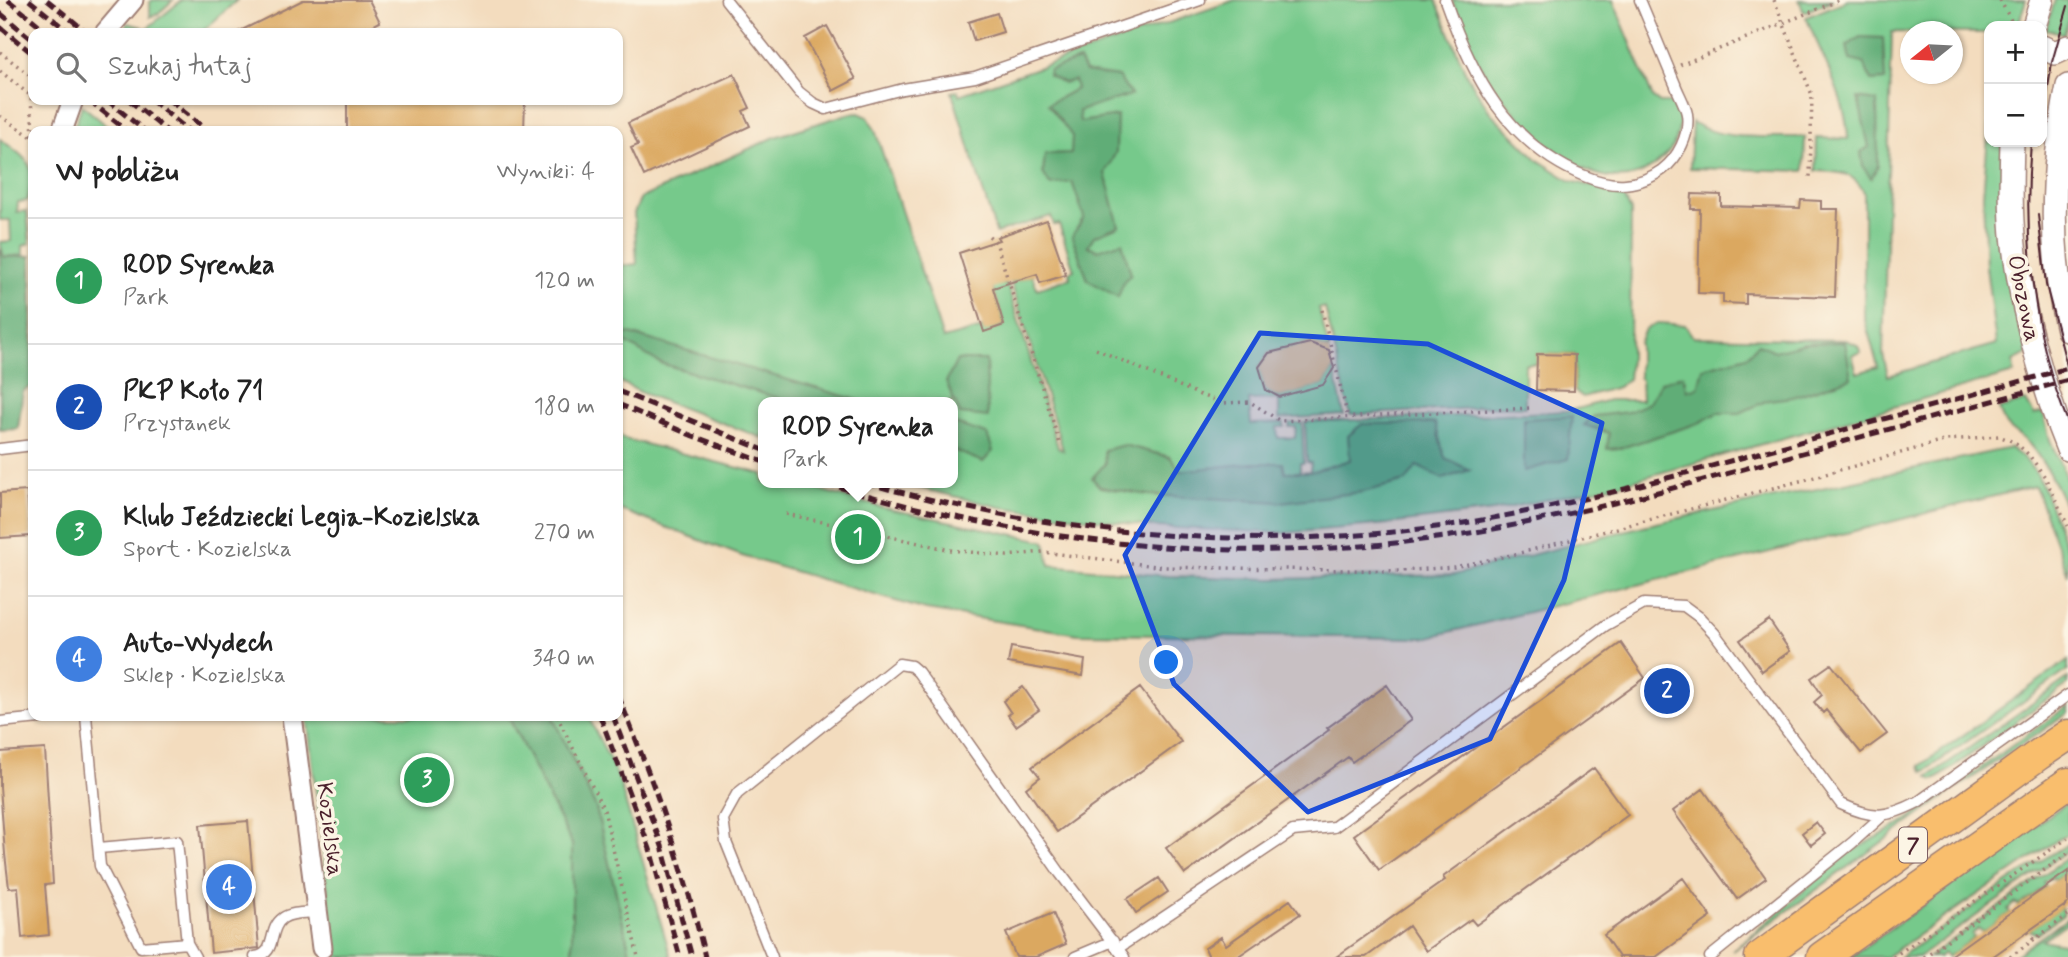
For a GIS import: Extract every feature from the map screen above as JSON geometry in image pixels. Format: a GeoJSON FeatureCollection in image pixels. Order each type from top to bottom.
{"type":"FeatureCollection","features":[{"type":"Feature","properties":{"kind":"main road","name":"7"},"geometry":{"type":"LineString","coordinates":[[1760,957],[2068,735]]}},
{"type":"Feature","properties":{"kind":"main road","name":"7"},"geometry":{"type":"LineString","coordinates":[[1822,957],[2068,783]]}},
{"type":"Feature","properties":{"kind":"street"},"geometry":{"type":"LineString","coordinates":[[109,28],[133,0]]}},
{"type":"Feature","properties":{"kind":"street"},"geometry":{"type":"LineString","coordinates":[[2032,21],[2042,0]]}},
{"type":"Feature","properties":{"kind":"street"},"geometry":{"type":"LineString","coordinates":[[2047,49],[2055,53],[2068,47]]}},
{"type":"Feature","properties":{"kind":"street","name":"Obozowa"},"geometry":{"type":"LineString","coordinates":[[2068,86],[2054,193],[2059,280],[2068,330]]}},
{"type":"Feature","properties":{"kind":"street"},"geometry":{"type":"LineString","coordinates":[[64,126],[71,105]]}},
{"type":"Feature","properties":{"kind":"street","name":"Obozowa"},"geometry":{"type":"LineString","coordinates":[[2012,147],[2012,220],[2018,272],[2037,352],[2068,449]]}},
{"type":"Feature","properties":{"kind":"street","name":"Kozielska"},"geometry":{"type":"LineString","coordinates":[[293,721],[320,952]]}},
{"type":"Feature","properties":{"kind":"lane"},"geometry":{"type":"LineString","coordinates":[[726,0],[799,92],[826,109],[903,89],[993,72],[1200,0]]}},
{"type":"Feature","properties":{"kind":"lane"},"geometry":{"type":"LineString","coordinates":[[1445,0],[1469,61],[1481,84],[1508,121],[1546,156],[1598,181],[1622,185],[1635,184],[1658,173],[1675,157],[1685,135],[1687,114],[1640,0]]}},
{"type":"Feature","properties":{"kind":"lane"},"geometry":{"type":"LineString","coordinates":[[0,449],[28,446]]}},
{"type":"Feature","properties":{"kind":"lane"},"geometry":{"type":"LineString","coordinates":[[1075,957],[1118,949],[1293,831],[1334,827],[1606,625],[1644,604],[1684,606],[1699,617],[1715,634],[1842,804],[1867,814],[1882,816],[1901,811],[1918,802],[2068,695]]}},
{"type":"Feature","properties":{"kind":"lane"},"geometry":{"type":"LineString","coordinates":[[772,957],[726,842],[723,819],[737,794],[899,664],[911,666],[918,672],[1060,873],[1118,949]]}},
{"type":"Feature","properties":{"kind":"lane"},"geometry":{"type":"LineString","coordinates":[[0,722],[28,719]]}},
{"type":"Feature","properties":{"kind":"lane"},"geometry":{"type":"LineString","coordinates":[[86,721],[100,866],[141,947],[187,943]]}},
{"type":"Feature","properties":{"kind":"lane"},"geometry":{"type":"LineString","coordinates":[[1710,957],[1852,844],[1882,816]]}},
{"type":"Feature","properties":{"kind":"lane"},"geometry":{"type":"LineString","coordinates":[[99,848],[177,841],[187,943],[195,957]]}},
{"type":"Feature","properties":{"kind":"lane"},"geometry":{"type":"LineString","coordinates":[[255,957],[262,956],[271,948],[273,928],[285,916],[317,912]]}},
{"type":"Feature","properties":{"kind":"path"},"geometry":{"type":"LineString","coordinates":[[1774,0],[1812,95],[1810,177]]}},
{"type":"Feature","properties":{"kind":"path"},"geometry":{"type":"LineString","coordinates":[[1669,69],[1840,0]]}},
{"type":"Feature","properties":{"kind":"path"},"geometry":{"type":"LineString","coordinates":[[2000,0],[2023,21]]}},
{"type":"Feature","properties":{"kind":"path"},"geometry":{"type":"LineString","coordinates":[[0,52],[28,74]]}},
{"type":"Feature","properties":{"kind":"path"},"geometry":{"type":"LineString","coordinates":[[0,71],[28,94]]}},
{"type":"Feature","properties":{"kind":"path"},"geometry":{"type":"LineString","coordinates":[[31,105],[32,126]]}},
{"type":"Feature","properties":{"kind":"path"},"geometry":{"type":"LineString","coordinates":[[0,116],[28,134]]}},
{"type":"Feature","properties":{"kind":"path"},"geometry":{"type":"LineString","coordinates":[[989,236],[996,242],[1060,444]]}},
{"type":"Feature","properties":{"kind":"path"},"geometry":{"type":"LineString","coordinates":[[1322,310],[1348,418]]}},
{"type":"Feature","properties":{"kind":"path"},"geometry":{"type":"LineString","coordinates":[[1096,349],[1211,399],[1223,403],[1250,402],[1280,421],[1530,408]]}},
{"type":"Feature","properties":{"kind":"path"},"geometry":{"type":"LineString","coordinates":[[786,514],[951,550],[1007,556],[1043,552],[1164,567],[1402,571],[1454,567],[1516,554],[1804,480],[1947,440],[1999,436],[2016,443],[2029,455],[2045,477],[2068,526]]}},
{"type":"Feature","properties":{"kind":"path"},"geometry":{"type":"LineString","coordinates":[[560,721],[604,810],[638,957]]}},
{"type":"Feature","properties":{"kind":"path"},"geometry":{"type":"LineString","coordinates":[[1893,957],[2068,838]]}},
{"type":"Feature","properties":{"kind":"path"},"geometry":{"type":"LineString","coordinates":[[1924,957],[2068,853]]}},
{"type":"Feature","properties":{"kind":"path"},"geometry":{"type":"LineString","coordinates":[[2010,957],[2068,914],[2064,906]]}},
{"type":"Feature","properties":{"kind":"path"},"geometry":{"type":"LineString","coordinates":[[2028,932],[2034,940]]}},
{"type":"Feature","properties":{"kind":"highlighted area"},"geometry":{"type":"Polygon","coordinates":[[[1260,333],[1428,344],[1602,423],[1564,580],[1490,739],[1308,812],[1174,684],[1125,555],[1260,333]]]}},
{"type":"Feature","properties":{"kind":"green space"},"geometry":{"type":"Polygon","coordinates":[[[173,0],[158,14],[150,17],[150,2],[173,0]]]}},
{"type":"Feature","properties":{"kind":"green space"},"geometry":{"type":"Polygon","coordinates":[[[182,0],[237,0],[206,28],[147,28],[182,0]]]}},
{"type":"Feature","properties":{"kind":"green space"},"geometry":{"type":"Polygon","coordinates":[[[1235,0],[1436,0],[1467,76],[1490,112],[1538,160],[1571,181],[1613,191],[1625,199],[1631,211],[1628,379],[1618,387],[1583,397],[1574,391],[1575,355],[1537,354],[1537,364],[1525,364],[1525,407],[1475,406],[1350,415],[1325,308],[1319,308],[1329,350],[1310,343],[1269,353],[1259,367],[1266,390],[1279,397],[1323,385],[1334,368],[1344,415],[1279,419],[1279,399],[1249,400],[1251,424],[1284,423],[1284,427],[1277,427],[1278,438],[1295,438],[1296,427],[1289,427],[1289,423],[1302,423],[1304,463],[1300,463],[1300,472],[1310,471],[1311,463],[1307,462],[1305,422],[1569,411],[1609,400],[1642,400],[1639,343],[1645,329],[1658,323],[1685,325],[1693,337],[1846,340],[1857,345],[1861,352],[1852,355],[1857,373],[1878,367],[1864,317],[1864,192],[1850,176],[1816,171],[1817,138],[1848,139],[1838,93],[1806,17],[1848,0],[2026,0],[2020,21],[1984,21],[1984,33],[1963,33],[1963,21],[1900,21],[1900,32],[1892,32],[1883,354],[1888,376],[1996,344],[1986,267],[1983,195],[1987,147],[2003,147],[2027,354],[2013,361],[2014,373],[1624,483],[1493,511],[1285,533],[1156,527],[1000,507],[919,488],[958,488],[958,397],[758,397],[758,436],[623,384],[623,265],[637,264],[634,213],[641,198],[775,137],[847,114],[859,113],[868,117],[875,130],[943,339],[1004,325],[983,255],[993,252],[1004,285],[1007,284],[1058,447],[1063,450],[1011,282],[1032,275],[1037,289],[1070,278],[1069,272],[1074,270],[1059,224],[1054,225],[1051,216],[996,233],[952,92],[958,91],[959,95],[1235,0]]]}},
{"type":"Feature","properties":{"kind":"green space"},"geometry":{"type":"Polygon","coordinates":[[[1452,0],[1613,0],[1653,98],[1660,103],[1675,103],[1681,112],[1679,131],[1669,152],[1649,169],[1625,177],[1600,175],[1575,164],[1550,147],[1506,102],[1489,79],[1469,45],[1452,0]]]}},
{"type":"Feature","properties":{"kind":"green space"},"geometry":{"type":"Polygon","coordinates":[[[1799,0],[1833,0],[1804,12],[1799,0]]]}},
{"type":"Feature","properties":{"kind":"green space"},"geometry":{"type":"Polygon","coordinates":[[[2055,0],[2068,0],[2068,22],[2064,34],[2047,29],[2055,0]]]}},
{"type":"Feature","properties":{"kind":"green space"},"geometry":{"type":"Polygon","coordinates":[[[128,23],[142,27],[129,28],[126,25],[128,23]]]}},
{"type":"Feature","properties":{"kind":"green space"},"geometry":{"type":"Polygon","coordinates":[[[1860,37],[1883,38],[1885,80],[1872,81],[1863,63],[1850,60],[1847,46],[1860,37]]]}},
{"type":"Feature","properties":{"kind":"green space"},"geometry":{"type":"Polygon","coordinates":[[[1079,60],[1085,72],[1118,77],[1131,95],[1079,111],[1080,122],[1117,116],[1116,152],[1105,173],[1119,226],[1094,236],[1088,246],[1098,250],[1122,242],[1131,274],[1124,281],[1118,297],[1088,280],[1072,236],[1084,217],[1072,182],[1050,185],[1043,173],[1045,154],[1071,153],[1072,136],[1048,104],[1076,89],[1074,80],[1064,83],[1048,75],[1049,70],[1079,60]]]}},
{"type":"Feature","properties":{"kind":"green space"},"geometry":{"type":"Polygon","coordinates":[[[1858,98],[1877,101],[1878,166],[1871,178],[1863,167],[1861,152],[1869,147],[1858,98]]]}},
{"type":"Feature","properties":{"kind":"green space"},"geometry":{"type":"Polygon","coordinates":[[[82,105],[107,126],[75,126],[82,105]]]}},
{"type":"Feature","properties":{"kind":"green space"},"geometry":{"type":"Polygon","coordinates":[[[1692,122],[1717,133],[1732,135],[1805,137],[1804,171],[1690,168],[1692,122]]]}},
{"type":"Feature","properties":{"kind":"green space"},"geometry":{"type":"Polygon","coordinates":[[[0,139],[18,152],[28,164],[28,197],[27,201],[18,202],[17,212],[27,211],[28,244],[23,246],[23,255],[4,257],[0,242],[11,241],[10,220],[0,220],[0,139]]]}},
{"type":"Feature","properties":{"kind":"green space"},"geometry":{"type":"Polygon","coordinates":[[[0,249],[4,257],[28,256],[28,388],[23,391],[18,429],[0,430],[0,249]]]}},
{"type":"Feature","properties":{"kind":"green space"},"geometry":{"type":"Polygon","coordinates":[[[627,333],[847,397],[774,397],[660,363],[623,341],[627,333]]]}},
{"type":"Feature","properties":{"kind":"green space"},"geometry":{"type":"Polygon","coordinates":[[[1845,342],[1851,378],[1793,397],[1768,400],[1740,413],[1717,413],[1699,423],[1621,448],[1607,449],[1609,433],[1584,425],[1594,416],[1628,412],[1649,403],[1661,382],[1683,375],[1687,390],[1698,388],[1703,368],[1747,356],[1758,344],[1775,351],[1805,343],[1845,342]]]}},
{"type":"Feature","properties":{"kind":"green space"},"geometry":{"type":"Polygon","coordinates":[[[957,360],[986,360],[988,417],[960,414],[958,397],[953,397],[946,382],[957,360]]]}},
{"type":"Feature","properties":{"kind":"green space"},"geometry":{"type":"Polygon","coordinates":[[[2026,401],[2034,415],[2043,412],[2050,440],[2068,482],[2068,512],[2041,460],[2025,439],[2009,428],[1999,409],[2026,401]]]}},
{"type":"Feature","properties":{"kind":"green space"},"geometry":{"type":"Polygon","coordinates":[[[1572,416],[1568,459],[1524,471],[1524,419],[1572,416]]]}},
{"type":"Feature","properties":{"kind":"green space"},"geometry":{"type":"Polygon","coordinates":[[[1435,423],[1445,458],[1470,470],[1443,479],[1417,466],[1406,481],[1363,492],[1281,502],[1148,495],[1100,487],[1092,478],[1105,464],[1104,450],[1124,445],[1170,457],[1181,471],[1252,463],[1283,463],[1285,472],[1310,472],[1350,460],[1348,436],[1362,424],[1435,423]]]}},
{"type":"Feature","properties":{"kind":"green space"},"geometry":{"type":"Polygon","coordinates":[[[958,425],[987,434],[993,451],[983,462],[958,452],[958,425]]]}},
{"type":"Feature","properties":{"kind":"green space"},"geometry":{"type":"Polygon","coordinates":[[[623,438],[758,473],[758,488],[813,488],[884,508],[1045,541],[1050,565],[1167,576],[1273,579],[1454,575],[1647,525],[2010,448],[2024,458],[2038,476],[2068,552],[2068,575],[2035,486],[1425,638],[1078,634],[926,610],[742,556],[623,511],[623,438]]]}},
{"type":"Feature","properties":{"kind":"green space"},"geometry":{"type":"Polygon","coordinates":[[[2068,660],[2068,670],[1924,772],[1920,766],[2068,660]]]}},
{"type":"Feature","properties":{"kind":"green space"},"geometry":{"type":"Polygon","coordinates":[[[2068,678],[2068,684],[1937,779],[1928,777],[2068,678]]]}},
{"type":"Feature","properties":{"kind":"green space"},"geometry":{"type":"Polygon","coordinates":[[[2068,706],[2068,713],[1947,795],[1732,951],[1850,852],[1903,823],[2068,706]]]}},
{"type":"Feature","properties":{"kind":"green space"},"geometry":{"type":"Polygon","coordinates":[[[308,721],[510,721],[572,844],[572,957],[333,957],[308,721]]]}},
{"type":"Feature","properties":{"kind":"green space"},"geometry":{"type":"Polygon","coordinates":[[[510,721],[554,721],[596,808],[631,957],[572,957],[572,844],[510,721]]]}},
{"type":"Feature","properties":{"kind":"green space"},"geometry":{"type":"Polygon","coordinates":[[[554,721],[590,721],[618,777],[671,957],[631,957],[596,808],[554,721]]]}},
{"type":"Feature","properties":{"kind":"green space"},"geometry":{"type":"Polygon","coordinates":[[[2068,802],[2068,833],[1886,957],[1850,957],[2068,802]]]}},
{"type":"Feature","properties":{"kind":"green space"},"geometry":{"type":"Polygon","coordinates":[[[2068,844],[2068,850],[1919,957],[1900,957],[2020,874],[2068,844]]]}},
{"type":"Feature","properties":{"kind":"green space"},"geometry":{"type":"Polygon","coordinates":[[[2068,857],[2068,871],[2055,880],[2052,877],[2044,882],[2046,886],[2019,906],[2015,903],[2008,909],[2010,913],[1983,932],[1979,929],[1972,934],[1974,938],[1948,957],[1944,953],[1939,957],[1929,957],[2068,857]]]}},
{"type":"Feature","properties":{"kind":"green space"},"geometry":{"type":"Polygon","coordinates":[[[2061,907],[2063,915],[2037,934],[2029,930],[2061,907]]]}},
{"type":"Feature","properties":{"kind":"green space"},"geometry":{"type":"Polygon","coordinates":[[[2068,918],[2068,922],[2042,940],[2068,945],[2068,957],[2013,957],[2068,918]]]}},
{"type":"Feature","properties":{"kind":"building"},"geometry":{"type":"Polygon","coordinates":[[[303,0],[369,0],[380,22],[368,28],[246,28],[303,0]]]}},
{"type":"Feature","properties":{"kind":"building"},"geometry":{"type":"Polygon","coordinates":[[[997,13],[1003,32],[974,41],[968,22],[997,13]]]}},
{"type":"Feature","properties":{"kind":"building"},"geometry":{"type":"Polygon","coordinates":[[[827,26],[856,79],[833,91],[805,38],[827,26]]]}},
{"type":"Feature","properties":{"kind":"building"},"geometry":{"type":"Polygon","coordinates":[[[734,74],[750,108],[743,111],[750,126],[644,176],[631,148],[638,145],[628,123],[734,74]]]}},
{"type":"Feature","properties":{"kind":"building"},"geometry":{"type":"Polygon","coordinates":[[[347,105],[525,105],[524,126],[347,126],[347,105]]]}},
{"type":"Feature","properties":{"kind":"building"},"geometry":{"type":"Polygon","coordinates":[[[1692,194],[1721,195],[1721,206],[1800,208],[1801,200],[1821,201],[1821,209],[1838,209],[1835,297],[1746,294],[1746,304],[1723,303],[1723,294],[1698,293],[1700,209],[1691,209],[1692,194]]]}},
{"type":"Feature","properties":{"kind":"building"},"geometry":{"type":"Polygon","coordinates":[[[1047,220],[1066,275],[1040,283],[1037,274],[993,288],[1004,325],[984,332],[959,253],[1047,220]]]}},
{"type":"Feature","properties":{"kind":"building"},"geometry":{"type":"Polygon","coordinates":[[[1310,343],[1329,350],[1334,368],[1323,385],[1279,397],[1266,390],[1259,367],[1269,353],[1310,343]]]}},
{"type":"Feature","properties":{"kind":"building"},"geometry":{"type":"Polygon","coordinates":[[[1537,354],[1575,355],[1574,391],[1536,390],[1537,354]]]}},
{"type":"Feature","properties":{"kind":"building"},"geometry":{"type":"Polygon","coordinates":[[[27,491],[28,536],[0,538],[0,493],[27,491]]]}},
{"type":"Feature","properties":{"kind":"building"},"geometry":{"type":"Polygon","coordinates":[[[1769,620],[1790,651],[1762,671],[1740,640],[1769,620]]]}},
{"type":"Feature","properties":{"kind":"building"},"geometry":{"type":"Polygon","coordinates":[[[1621,643],[1645,678],[1379,870],[1354,835],[1621,643]]]}},
{"type":"Feature","properties":{"kind":"building"},"geometry":{"type":"Polygon","coordinates":[[[1011,647],[1085,660],[1083,676],[1008,663],[1011,647]]]}},
{"type":"Feature","properties":{"kind":"building"},"geometry":{"type":"Polygon","coordinates":[[[1831,664],[1887,734],[1861,753],[1826,710],[1823,713],[1814,702],[1822,695],[1811,678],[1831,664]]]}},
{"type":"Feature","properties":{"kind":"building"},"geometry":{"type":"Polygon","coordinates":[[[1387,685],[1411,720],[1352,762],[1348,757],[1185,874],[1166,848],[1387,685]]]}},
{"type":"Feature","properties":{"kind":"building"},"geometry":{"type":"Polygon","coordinates":[[[1023,687],[1039,710],[1016,726],[1003,701],[1023,687]]]}},
{"type":"Feature","properties":{"kind":"building"},"geometry":{"type":"Polygon","coordinates":[[[1140,688],[1181,742],[1057,832],[1026,788],[1040,777],[1032,767],[1140,688]]]}},
{"type":"Feature","properties":{"kind":"building"},"geometry":{"type":"Polygon","coordinates":[[[45,749],[53,884],[45,885],[49,935],[22,938],[18,887],[9,888],[0,787],[0,752],[45,749]]]}},
{"type":"Feature","properties":{"kind":"building"},"geometry":{"type":"Polygon","coordinates":[[[1594,768],[1628,815],[1476,925],[1471,919],[1426,951],[1409,926],[1366,957],[1336,957],[1445,880],[1443,877],[1594,768]]]}},
{"type":"Feature","properties":{"kind":"building"},"geometry":{"type":"Polygon","coordinates":[[[1703,789],[1766,878],[1737,899],[1673,811],[1703,789]]]}},
{"type":"Feature","properties":{"kind":"building"},"geometry":{"type":"Polygon","coordinates":[[[248,821],[259,948],[211,953],[200,825],[248,821]]]}},
{"type":"Feature","properties":{"kind":"building"},"geometry":{"type":"Polygon","coordinates":[[[1816,822],[1825,834],[1811,845],[1802,833],[1816,822]]]}},
{"type":"Feature","properties":{"kind":"building"},"geometry":{"type":"Polygon","coordinates":[[[2068,871],[2068,903],[2064,906],[1992,957],[1948,957],[2068,871]]]}},
{"type":"Feature","properties":{"kind":"building"},"geometry":{"type":"Polygon","coordinates":[[[1159,878],[1168,892],[1136,913],[1127,899],[1159,878]]]}},
{"type":"Feature","properties":{"kind":"building"},"geometry":{"type":"Polygon","coordinates":[[[1683,878],[1711,917],[1656,957],[1619,957],[1604,935],[1683,878]]]}},
{"type":"Feature","properties":{"kind":"building"},"geometry":{"type":"Polygon","coordinates":[[[1290,900],[1300,914],[1237,957],[1209,957],[1205,948],[1221,937],[1226,945],[1290,900]]]}},
{"type":"Feature","properties":{"kind":"building"},"geometry":{"type":"Polygon","coordinates":[[[1053,913],[1066,944],[1036,957],[1016,957],[1006,933],[1053,913]]]}},
{"type":"Feature","properties":{"kind":"tram line"},"geometry":{"type":"LineString","coordinates":[[2047,94],[2052,62],[2068,6]]}},
{"type":"Feature","properties":{"kind":"tram line"},"geometry":{"type":"LineString","coordinates":[[2031,147],[2028,213],[2033,284],[2046,355],[2068,422]]}},
{"type":"Feature","properties":{"kind":"tram line"},"geometry":{"type":"LineString","coordinates":[[2038,215],[2046,285],[2068,370]]}},
{"type":"Feature","properties":{"kind":"railway"},"geometry":{"type":"LineString","coordinates":[[8,0],[43,28]]}},
{"type":"Feature","properties":{"kind":"railway"},"geometry":{"type":"LineString","coordinates":[[29,0],[64,28]]}},
{"type":"Feature","properties":{"kind":"railway"},"geometry":{"type":"LineString","coordinates":[[47,0],[82,28]]}},
{"type":"Feature","properties":{"kind":"railway"},"geometry":{"type":"LineString","coordinates":[[0,13],[28,36]]}},
{"type":"Feature","properties":{"kind":"railway"},"geometry":{"type":"LineString","coordinates":[[0,27],[28,50]]}},
{"type":"Feature","properties":{"kind":"railway"},"geometry":{"type":"LineString","coordinates":[[95,105],[121,126]]}},
{"type":"Feature","properties":{"kind":"railway"},"geometry":{"type":"LineString","coordinates":[[113,105],[139,126]]}},
{"type":"Feature","properties":{"kind":"railway"},"geometry":{"type":"LineString","coordinates":[[135,105],[161,126]]}},
{"type":"Feature","properties":{"kind":"railway"},"geometry":{"type":"LineString","coordinates":[[157,105],[183,126]]}},
{"type":"Feature","properties":{"kind":"railway"},"geometry":{"type":"LineString","coordinates":[[175,105],[202,126]]}},
{"type":"Feature","properties":{"kind":"railway"},"geometry":{"type":"LineString","coordinates":[[886,488],[1014,516],[1088,528],[1163,535],[1314,537],[1389,532],[1501,517],[1612,492],[2068,368]]}},
{"type":"Feature","properties":{"kind":"railway"},"geometry":{"type":"LineString","coordinates":[[843,488],[960,518],[1096,541],[1234,550],[1373,545],[1473,532],[1572,513],[2068,380]]}},
{"type":"Feature","properties":{"kind":"railway"},"geometry":{"type":"LineString","coordinates":[[623,393],[758,448]]}},
{"type":"Feature","properties":{"kind":"railway"},"geometry":{"type":"LineString","coordinates":[[623,406],[758,460]]}},
{"type":"Feature","properties":{"kind":"railway"},"geometry":{"type":"LineString","coordinates":[[623,708],[667,824],[705,957]]}},
{"type":"Feature","properties":{"kind":"railway"},"geometry":{"type":"LineString","coordinates":[[602,721],[650,849],[680,957]]}},
{"type":"Feature","properties":{"kind":"railway"},"geometry":{"type":"LineString","coordinates":[[615,721],[662,846],[692,957]]}},
{"type":"Feature","properties":{"kind":"place","name":"ROD Syrenka"},"geometry":{"type":"Point","coordinates":[858,537]}},
{"type":"Feature","properties":{"kind":"place","name":"PKP Koło 71"},"geometry":{"type":"Point","coordinates":[1667,691]}},
{"type":"Feature","properties":{"kind":"place","name":"Klub Jeździecki Legia-Kozielska"},"geometry":{"type":"Point","coordinates":[427,780]}},
{"type":"Feature","properties":{"kind":"place","name":"Auto-Wydech"},"geometry":{"type":"Point","coordinates":[229,887]}}]}
